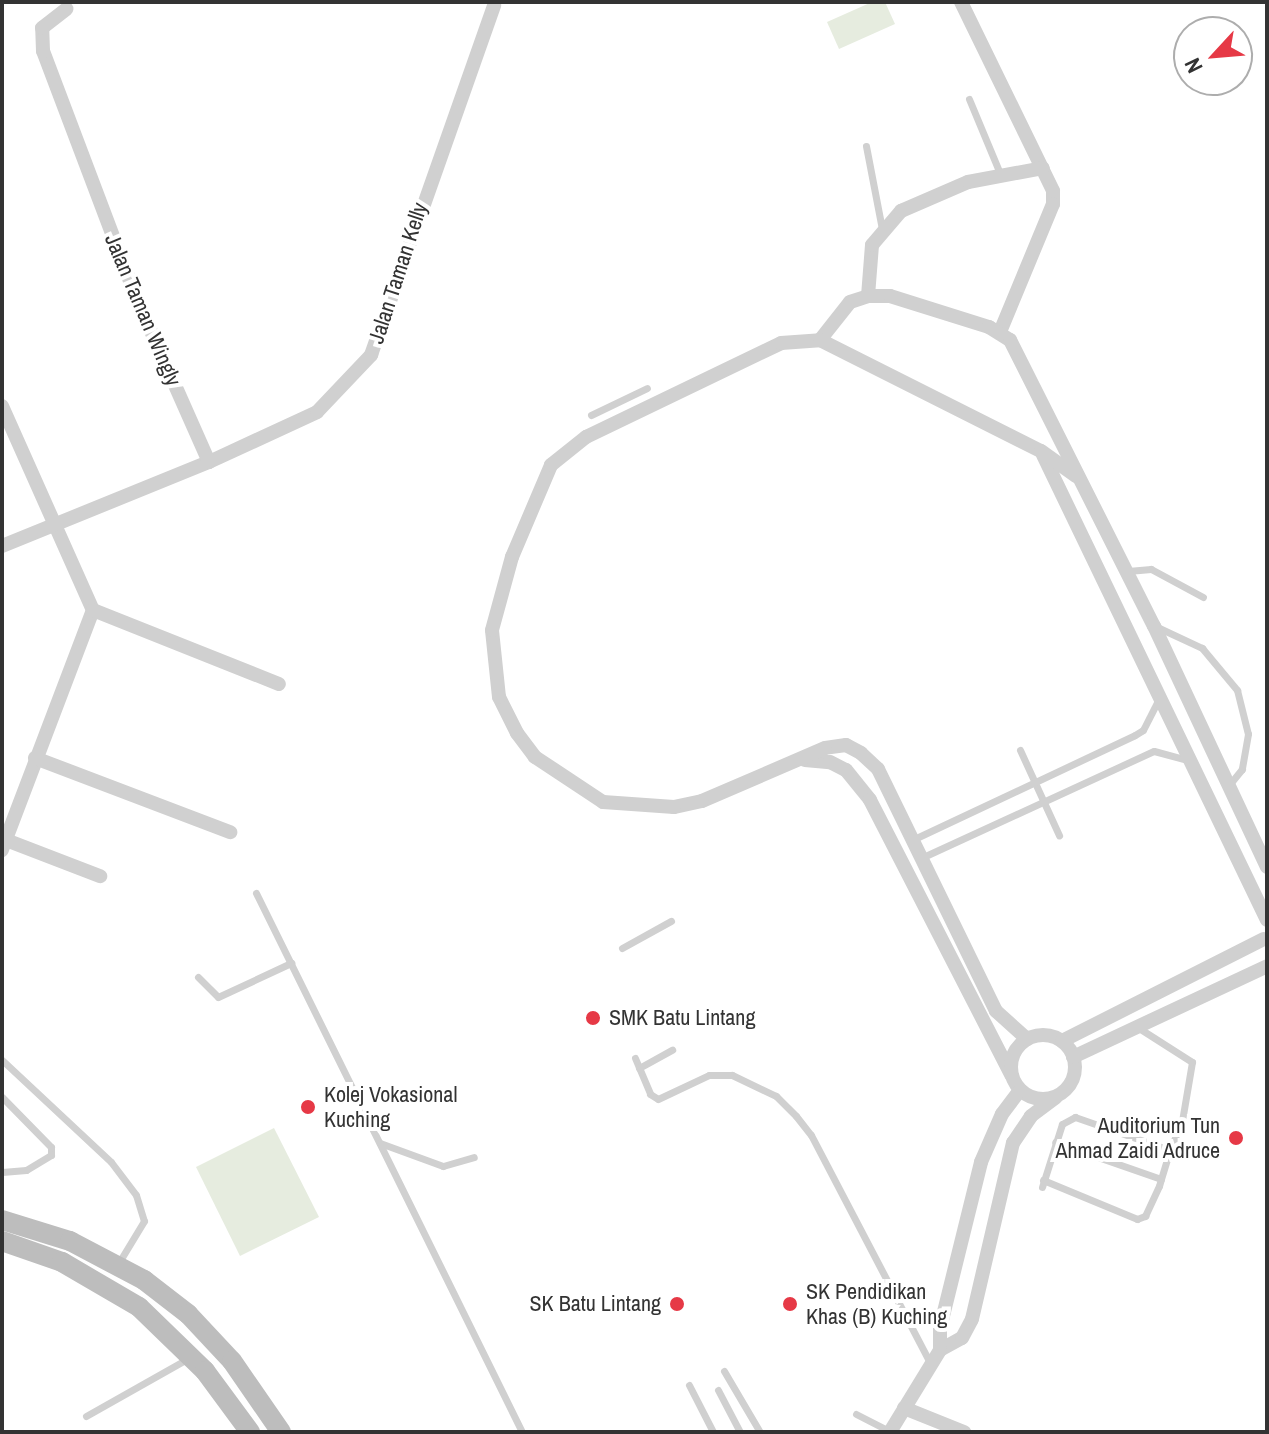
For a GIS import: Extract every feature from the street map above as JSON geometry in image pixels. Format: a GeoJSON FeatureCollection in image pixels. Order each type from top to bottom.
{"type":"FeatureCollection","features":[{"type":"Feature","properties":{"kind":"main road"},"geometry":{"type":"LineString","coordinates":[[2,1220],[70,1241],[118,1264],[188,1314],[232,1361],[281,1432]]}},
{"type":"Feature","properties":{"kind":"main road"},"geometry":{"type":"LineString","coordinates":[[2,1241],[101,1281],[139,1307],[191,1357],[250,1432]]}},
{"type":"Feature","properties":{"kind":"street"},"geometry":{"type":"LineString","coordinates":[[961,2],[1053,191],[1053,204],[1000,332]]}},
{"type":"Feature","properties":{"kind":"street","name":"Jalan Taman Kelly"},"geometry":{"type":"LineString","coordinates":[[209,462],[317,412],[371,355],[494,5]]}},
{"type":"Feature","properties":{"kind":"street","name":"Jalan Taman Wingly"},"geometry":{"type":"LineString","coordinates":[[66,9],[42,28],[43,51],[130,283],[209,462]]}},
{"type":"Feature","properties":{"kind":"street"},"geometry":{"type":"LineString","coordinates":[[868,296],[872,245],[882,229],[901,211],[936,192],[1043,168]]}},
{"type":"Feature","properties":{"kind":"street"},"geometry":{"type":"LineString","coordinates":[[820,340],[850,302],[868,296],[890,296],[1000,332],[1010,340],[1154,626],[1228,787],[1263,847],[1267,867]]}},
{"type":"Feature","properties":{"kind":"street"},"geometry":{"type":"LineString","coordinates":[[1027,1039],[996,1011],[910,841],[878,769],[861,753],[838,745],[702,801],[674,807],[603,802],[535,757],[517,733],[499,697],[492,630],[512,557],[551,465],[567,449],[781,343],[820,340],[1041,451],[1076,476]]}},
{"type":"Feature","properties":{"kind":"street"},"geometry":{"type":"LineString","coordinates":[[2,406],[93,610],[279,684]]}},
{"type":"Feature","properties":{"kind":"street"},"geometry":{"type":"LineString","coordinates":[[1041,451],[1196,764],[1266,934],[1062,1041]]}},
{"type":"Feature","properties":{"kind":"street"},"geometry":{"type":"LineString","coordinates":[[2,546],[209,462]]}},
{"type":"Feature","properties":{"kind":"street"},"geometry":{"type":"LineString","coordinates":[[93,610],[4,845],[100,876]]}},
{"type":"Feature","properties":{"kind":"street"},"geometry":{"type":"LineString","coordinates":[[1131,631],[1154,626]]}},
{"type":"Feature","properties":{"kind":"street"},"geometry":{"type":"LineString","coordinates":[[35,758],[230,832]]}},
{"type":"Feature","properties":{"kind":"street"},"geometry":{"type":"LineString","coordinates":[[793,762],[830,762],[846,770],[870,800],[1020,1090],[1037,1099],[1056,1097]]}},
{"type":"Feature","properties":{"kind":"street"},"geometry":{"type":"LineString","coordinates":[[1073,1057],[1267,966]]}},
{"type":"Feature","properties":{"kind":"street"},"geometry":{"type":"LineString","coordinates":[[890,1432],[940,1350],[962,1338],[972,1319],[1013,1143],[1031,1116],[1072,1080],[1073,1057],[1062,1041],[1044,1035],[1027,1039],[1011,1059],[1012,1076]]}},
{"type":"Feature","properties":{"kind":"street"},"geometry":{"type":"LineString","coordinates":[[940,1350],[940,1328],[981,1162],[1002,1114],[1020,1090]]}},
{"type":"Feature","properties":{"kind":"street"},"geometry":{"type":"LineString","coordinates":[[904,1408],[964,1432]]}},
{"type":"Feature","properties":{"kind":"lane"},"geometry":{"type":"LineString","coordinates":[[969,99],[1001,176]]}},
{"type":"Feature","properties":{"kind":"lane"},"geometry":{"type":"LineString","coordinates":[[866,146],[882,229]]}},
{"type":"Feature","properties":{"kind":"lane"},"geometry":{"type":"LineString","coordinates":[[591,415],[647,388]]}},
{"type":"Feature","properties":{"kind":"lane"},"geometry":{"type":"LineString","coordinates":[[1126,571],[1151,569],[1203,597]]}},
{"type":"Feature","properties":{"kind":"lane"},"geometry":{"type":"LineString","coordinates":[[1154,626],[1202,648],[1237,690],[1247,715],[1248,742],[1242,769],[1228,787]]}},
{"type":"Feature","properties":{"kind":"lane"},"geometry":{"type":"LineString","coordinates":[[910,841],[1143,730],[1162,692]]}},
{"type":"Feature","properties":{"kind":"lane"},"geometry":{"type":"LineString","coordinates":[[1020,750],[1059,835]]}},
{"type":"Feature","properties":{"kind":"lane"},"geometry":{"type":"LineString","coordinates":[[919,859],[1154,751],[1172,752],[1196,764]]}},
{"type":"Feature","properties":{"kind":"lane"},"geometry":{"type":"LineString","coordinates":[[256,893],[522,1432]]}},
{"type":"Feature","properties":{"kind":"lane"},"geometry":{"type":"LineString","coordinates":[[622,948],[671,921]]}},
{"type":"Feature","properties":{"kind":"lane"},"geometry":{"type":"LineString","coordinates":[[198,977],[218,997],[291,963]]}},
{"type":"Feature","properties":{"kind":"lane"},"geometry":{"type":"LineString","coordinates":[[1136,1025],[1148,1038],[1192,1062],[1182,1121],[1145,1216],[1137,1219],[1042,1183],[1062,1124],[1075,1117],[1170,1150]]}},
{"type":"Feature","properties":{"kind":"lane"},"geometry":{"type":"LineString","coordinates":[[639,1068],[672,1050]]}},
{"type":"Feature","properties":{"kind":"lane"},"geometry":{"type":"LineString","coordinates":[[635,1058],[658,1099],[709,1075],[732,1075],[776,1096],[796,1116],[811,1135],[931,1365]]}},
{"type":"Feature","properties":{"kind":"lane"},"geometry":{"type":"LineString","coordinates":[[2,1060],[111,1162],[136,1195],[144,1221],[118,1264]]}},
{"type":"Feature","properties":{"kind":"lane"},"geometry":{"type":"LineString","coordinates":[[2,1097],[51,1147],[51,1155],[26,1170],[2,1172]]}},
{"type":"Feature","properties":{"kind":"lane"},"geometry":{"type":"LineString","coordinates":[[1055,1142],[1161,1179]]}},
{"type":"Feature","properties":{"kind":"lane"},"geometry":{"type":"LineString","coordinates":[[380,1143],[443,1166],[474,1157]]}},
{"type":"Feature","properties":{"kind":"lane"},"geometry":{"type":"LineString","coordinates":[[86,1416],[191,1357]]}},
{"type":"Feature","properties":{"kind":"lane"},"geometry":{"type":"LineString","coordinates":[[724,1371],[760,1432]]}},
{"type":"Feature","properties":{"kind":"lane"},"geometry":{"type":"LineString","coordinates":[[689,1385],[713,1432]]}},
{"type":"Feature","properties":{"kind":"lane"},"geometry":{"type":"LineString","coordinates":[[718,1390],[740,1432]]}},
{"type":"Feature","properties":{"kind":"lane"},"geometry":{"type":"LineString","coordinates":[[856,1414],[890,1432]]}},
{"type":"Feature","properties":{"kind":"shaded area"},"geometry":{"type":"Polygon","coordinates":[[[872,2],[885,2],[895,24],[839,49],[827,22],[872,2]]]}},
{"type":"Feature","properties":{"kind":"shaded area"},"geometry":{"type":"Polygon","coordinates":[[[274,1128],[319,1217],[240,1256],[196,1167],[274,1128]]]}},
{"type":"Feature","properties":{"kind":"place","name":"SMK Batu Lintang"},"geometry":{"type":"Point","coordinates":[593,1018]}},
{"type":"Feature","properties":{"kind":"place","name":"Kolej Vokasional Kuching"},"geometry":{"type":"Point","coordinates":[308,1107]}},
{"type":"Feature","properties":{"kind":"place","name":"Auditorium Tun Ahmad Zaidi Adruce"},"geometry":{"type":"Point","coordinates":[1236,1138]}},
{"type":"Feature","properties":{"kind":"place","name":"SK Batu Lintang"},"geometry":{"type":"Point","coordinates":[677,1304]}},
{"type":"Feature","properties":{"kind":"place","name":"SK Pendidikan Khas (B) Kuching"},"geometry":{"type":"Point","coordinates":[790,1304]}}]}
